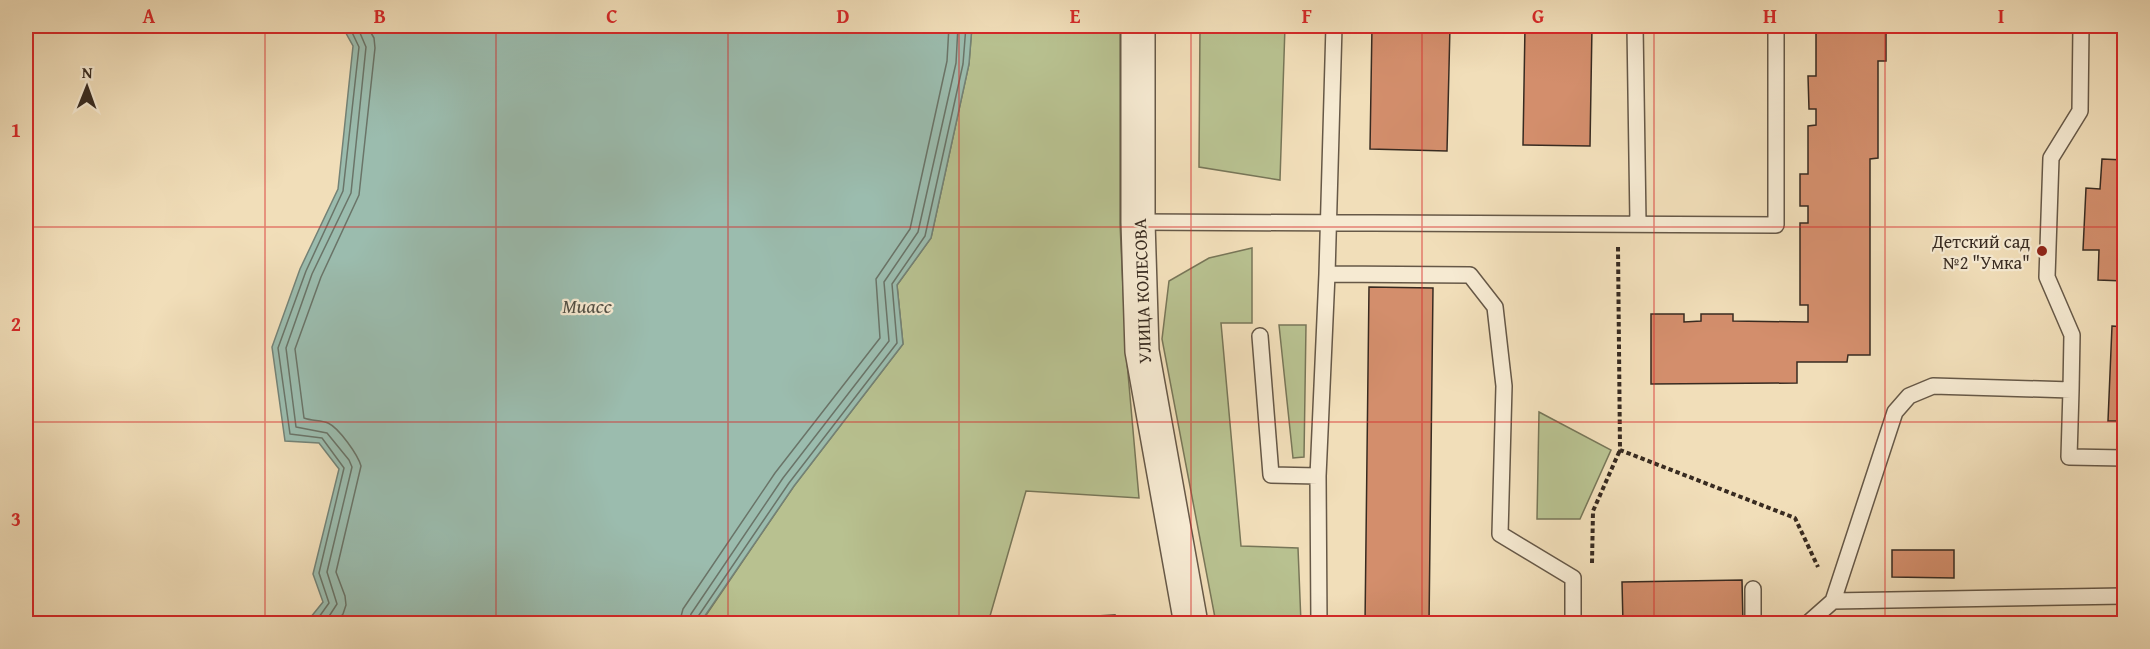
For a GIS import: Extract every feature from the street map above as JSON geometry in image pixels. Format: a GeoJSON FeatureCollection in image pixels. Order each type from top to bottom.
{"type":"FeatureCollection","features":[{"type":"Feature","properties":{"kind":"street","name":"УЛИЦА КОЛЕСОВА"},"geometry":{"type":"LineString","coordinates":[[1138,26],[1138,222],[1142,351],[1191,624]]}},
{"type":"Feature","properties":{"kind":"lane"},"geometry":{"type":"LineString","coordinates":[[1319,624],[1318,476],[1328,274],[1334,26]]}},
{"type":"Feature","properties":{"kind":"lane"},"geometry":{"type":"LineString","coordinates":[[1635,26],[1638,223]]}},
{"type":"Feature","properties":{"kind":"lane"},"geometry":{"type":"LineString","coordinates":[[1138,222],[1776,225],[1776,26]]}},
{"type":"Feature","properties":{"kind":"lane"},"geometry":{"type":"LineString","coordinates":[[2081,26],[2080,111],[2051,158],[2048,277],[2072,335],[2069,457],[2124,458]]}},
{"type":"Feature","properties":{"kind":"lane"},"geometry":{"type":"LineString","coordinates":[[1328,274],[1470,275],[1495,308],[1504,386],[1500,534],[1573,578],[1573,624]]}},
{"type":"Feature","properties":{"kind":"lane"},"geometry":{"type":"LineString","coordinates":[[1260,336],[1271,475],[1318,476]]}},
{"type":"Feature","properties":{"kind":"lane"},"geometry":{"type":"LineString","coordinates":[[1807,624],[1833,601],[1895,412],[1909,396],[1933,386],[2071,390]]}},
{"type":"Feature","properties":{"kind":"lane"},"geometry":{"type":"LineString","coordinates":[[1753,589],[1753,624]]}},
{"type":"Feature","properties":{"kind":"lane"},"geometry":{"type":"LineString","coordinates":[[1833,601],[2124,596]]}},
{"type":"Feature","properties":{"kind":"path"},"geometry":{"type":"LineString","coordinates":[[1592,569],[1593,511],[1620,450],[1618,223]]}},
{"type":"Feature","properties":{"kind":"path"},"geometry":{"type":"LineString","coordinates":[[1620,450],[1795,518],[1833,601]]}},
{"type":"Feature","properties":{"kind":"green space"},"geometry":{"type":"Polygon","coordinates":[[[972,26],[1120,26],[1120,224],[1126,351],[1139,498],[1026,491],[988,623],[700,624],[794,486],[903,344],[897,285],[931,238],[969,64],[972,26]]]}},
{"type":"Feature","properties":{"kind":"green space"},"geometry":{"type":"Polygon","coordinates":[[[1200,26],[1285,26],[1280,180],[1199,167],[1200,26]]]}},
{"type":"Feature","properties":{"kind":"green space"},"geometry":{"type":"Polygon","coordinates":[[[1252,248],[1252,323],[1221,323],[1241,546],[1298,548],[1301,623],[1216,623],[1162,339],[1169,281],[1209,258],[1252,248]]]}},
{"type":"Feature","properties":{"kind":"green space"},"geometry":{"type":"Polygon","coordinates":[[[1279,325],[1306,325],[1304,457],[1293,458],[1279,325]]]}},
{"type":"Feature","properties":{"kind":"green space"},"geometry":{"type":"Polygon","coordinates":[[[1539,412],[1611,450],[1580,519],[1537,519],[1539,412]]]}},
{"type":"Feature","properties":{"kind":"water","name":"Миасс"},"geometry":{"type":"Polygon","coordinates":[[[342,26],[972,26],[969,64],[931,238],[897,285],[903,344],[794,486],[700,623],[306,623],[323,602],[313,574],[339,469],[319,443],[285,441],[272,347],[300,269],[338,189],[353,46],[342,26]]]}},
{"type":"Feature","properties":{"kind":"building"},"geometry":{"type":"Polygon","coordinates":[[[1372,26],[1450,26],[1447,151],[1370,149],[1372,26]]]}},
{"type":"Feature","properties":{"kind":"building"},"geometry":{"type":"Polygon","coordinates":[[[1525,26],[1592,26],[1590,146],[1523,145],[1525,26]]]}},
{"type":"Feature","properties":{"kind":"building"},"geometry":{"type":"Polygon","coordinates":[[[1824,26],[1886,26],[1886,61],[1878,61],[1878,158],[1870,159],[1870,355],[1848,355],[1847,362],[1797,362],[1797,383],[1651,384],[1651,314],[1684,314],[1684,322],[1701,321],[1701,314],[1733,314],[1733,321],[1808,322],[1808,305],[1800,305],[1800,223],[1808,223],[1808,206],[1800,206],[1800,174],[1808,174],[1808,126],[1816,125],[1816,109],[1809,109],[1808,76],[1816,76],[1816,28],[1824,28],[1824,26]]]}},
{"type":"Feature","properties":{"kind":"building"},"geometry":{"type":"Polygon","coordinates":[[[2124,26],[2124,106],[2121,106],[2124,26]]]}},
{"type":"Feature","properties":{"kind":"building"},"geometry":{"type":"Polygon","coordinates":[[[2102,159],[2124,160],[2124,281],[2098,280],[2099,250],[2083,250],[2086,188],[2100,189],[2102,159]]]}},
{"type":"Feature","properties":{"kind":"building"},"geometry":{"type":"Polygon","coordinates":[[[1369,287],[1433,288],[1429,624],[1365,624],[1369,287]]]}},
{"type":"Feature","properties":{"kind":"building"},"geometry":{"type":"Polygon","coordinates":[[[2112,326],[2124,327],[2124,421],[2108,421],[2112,326]]]}},
{"type":"Feature","properties":{"kind":"building"},"geometry":{"type":"Polygon","coordinates":[[[1892,550],[1954,550],[1954,578],[1892,577],[1892,550]]]}},
{"type":"Feature","properties":{"kind":"building"},"geometry":{"type":"Polygon","coordinates":[[[1742,580],[1743,624],[1623,624],[1622,582],[1742,580]]]}},
{"type":"Feature","properties":{"kind":"building"},"geometry":{"type":"Polygon","coordinates":[[[1115,615],[1115,624],[1036,624],[1035,619],[1115,615]]]}},
{"type":"Feature","properties":{"kind":"place","name":"Детский сад №2 \"Умка\""},"geometry":{"type":"Point","coordinates":[2042,251]}}]}
